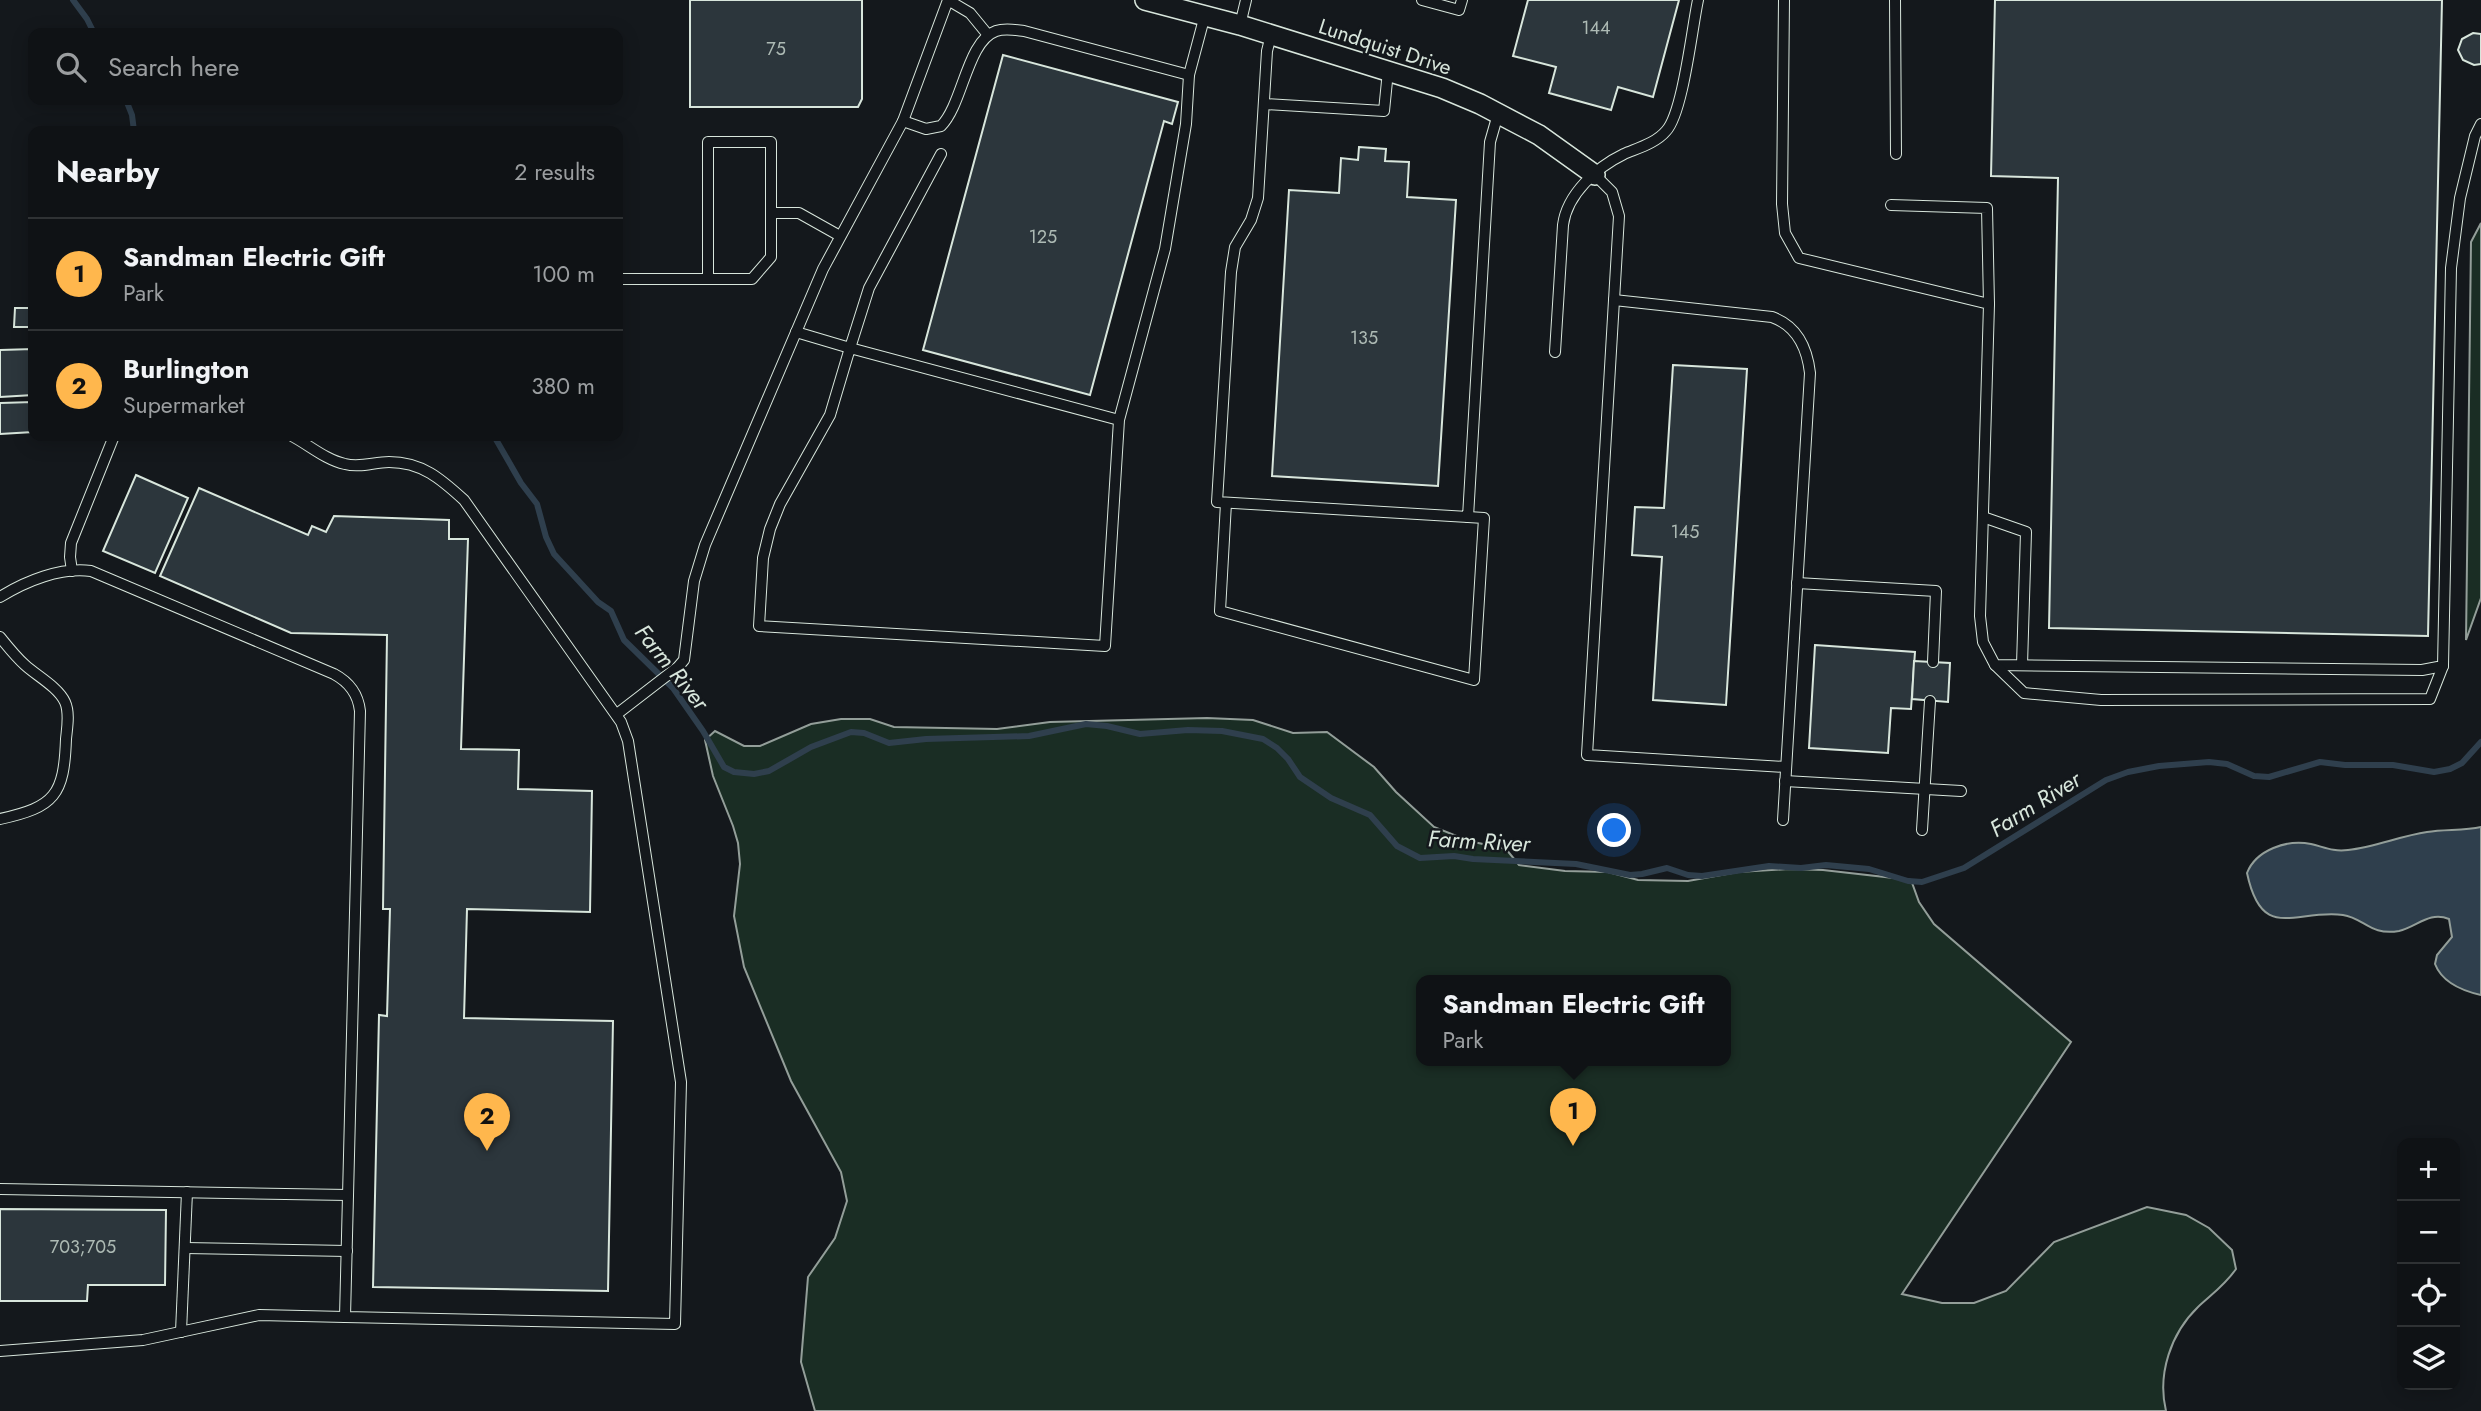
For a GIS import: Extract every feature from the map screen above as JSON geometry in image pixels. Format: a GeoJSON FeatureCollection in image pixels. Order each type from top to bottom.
{"type":"FeatureCollection","features":[{"type":"Feature","properties":{"kind":"street","name":"Lundquist Drive"},"geometry":{"type":"LineString","coordinates":[[1145,0],[1240,25],[1442,88],[1546,140],[1595,175]]}},
{"type":"Feature","properties":{"kind":"lane"},"geometry":{"type":"LineString","coordinates":[[617,714],[678,667],[685,655],[692,593],[700,559],[823,269],[903,121],[948,0],[971,13],[988,35]]}},
{"type":"Feature","properties":{"kind":"lane"},"geometry":{"type":"LineString","coordinates":[[1240,25],[1246,0]]}},
{"type":"Feature","properties":{"kind":"lane"},"geometry":{"type":"LineString","coordinates":[[1422,0],[1459,10],[1462,0]]}},
{"type":"Feature","properties":{"kind":"lane"},"geometry":{"type":"LineString","coordinates":[[1555,352],[1564,217],[1572,198],[1595,175],[1614,159],[1656,139],[1672,123],[1698,0]]}},
{"type":"Feature","properties":{"kind":"lane"},"geometry":{"type":"LineString","coordinates":[[1784,0],[1782,204],[1785,233],[1800,258],[1989,304]]}},
{"type":"Feature","properties":{"kind":"lane"},"geometry":{"type":"LineString","coordinates":[[1895,0],[1896,154]]}},
{"type":"Feature","properties":{"kind":"lane"},"geometry":{"type":"LineString","coordinates":[[941,154],[869,288],[830,415],[780,504],[770,529],[763,558],[759,626],[1105,646],[1119,420],[1168,233],[1187,114],[1189,75],[1205,15]]}},
{"type":"Feature","properties":{"kind":"lane"},"geometry":{"type":"LineString","coordinates":[[903,121],[926,129],[941,126],[979,48],[988,35],[1003,29],[1024,31],[1189,75]]}},
{"type":"Feature","properties":{"kind":"lane"},"geometry":{"type":"LineString","coordinates":[[1226,503],[1220,611],[1474,680],[1484,518],[1217,502],[1231,272],[1235,247],[1251,220],[1258,198],[1267,51],[1271,35]]}},
{"type":"Feature","properties":{"kind":"lane"},"geometry":{"type":"LineString","coordinates":[[1264,104],[1384,111],[1388,71]]}},
{"type":"Feature","properties":{"kind":"lane"},"geometry":{"type":"LineString","coordinates":[[1468,517],[1490,142],[1497,114]]}},
{"type":"Feature","properties":{"kind":"lane"},"geometry":{"type":"LineString","coordinates":[[1891,205],[1987,208],[1989,304],[1980,616],[1983,642],[1995,665],[2024,693],[2101,700],[2430,699],[2443,666],[2451,268],[2460,198],[2475,136],[2481,124]]}},
{"type":"Feature","properties":{"kind":"lane"},"geometry":{"type":"LineString","coordinates":[[623,279],[708,279],[751,279],[771,257],[771,142],[708,142],[708,279]]}},
{"type":"Feature","properties":{"kind":"lane"},"geometry":{"type":"LineString","coordinates":[[1595,175],[1612,192],[1618,207],[1587,755],[1786,767]]}},
{"type":"Feature","properties":{"kind":"lane"},"geometry":{"type":"LineString","coordinates":[[771,212],[799,213],[840,236]]}},
{"type":"Feature","properties":{"kind":"lane"},"geometry":{"type":"LineString","coordinates":[[1614,300],[1762,314],[1781,320],[1796,332],[1806,350],[1810,373],[1783,820]]}},
{"type":"Feature","properties":{"kind":"lane"},"geometry":{"type":"LineString","coordinates":[[796,332],[1119,420]]}},
{"type":"Feature","properties":{"kind":"lane"},"geometry":{"type":"LineString","coordinates":[[72,571],[71,543],[112,441]]}},
{"type":"Feature","properties":{"kind":"lane"},"geometry":{"type":"LineString","coordinates":[[0,1350],[127,1342],[259,1315],[675,1324],[681,1082],[628,741],[617,714],[464,500],[439,476],[414,465],[388,462],[348,465],[335,461],[301,441]]}},
{"type":"Feature","properties":{"kind":"lane"},"geometry":{"type":"LineString","coordinates":[[1983,517],[2026,531],[2022,665]]}},
{"type":"Feature","properties":{"kind":"lane"},"geometry":{"type":"LineString","coordinates":[[0,597],[31,582],[72,571],[99,574],[334,674],[348,684],[357,697],[360,711],[345,1317]]}},
{"type":"Feature","properties":{"kind":"lane"},"geometry":{"type":"LineString","coordinates":[[1797,583],[1936,591],[1933,662]]}},
{"type":"Feature","properties":{"kind":"lane"},"geometry":{"type":"LineString","coordinates":[[0,637],[16,657],[62,698],[67,717],[64,771],[57,792],[34,810],[0,819]]}},
{"type":"Feature","properties":{"kind":"lane"},"geometry":{"type":"LineString","coordinates":[[1995,665],[2422,670],[2443,666]]}},
{"type":"Feature","properties":{"kind":"lane"},"geometry":{"type":"LineString","coordinates":[[1922,830],[1930,701]]}},
{"type":"Feature","properties":{"kind":"lane"},"geometry":{"type":"LineString","coordinates":[[1785,781],[1961,792]]}},
{"type":"Feature","properties":{"kind":"lane"},"geometry":{"type":"LineString","coordinates":[[0,1189],[348,1195]]}},
{"type":"Feature","properties":{"kind":"lane"},"geometry":{"type":"LineString","coordinates":[[181,1332],[187,1192]]}},
{"type":"Feature","properties":{"kind":"lane"},"geometry":{"type":"LineString","coordinates":[[185,1248],[347,1251]]}},
{"type":"Feature","properties":{"kind":"green space"},"geometry":{"type":"Polygon","coordinates":[[[2481,223],[2481,598],[2466,640],[2471,242],[2481,223]]]}},
{"type":"Feature","properties":{"kind":"green space"},"geometry":{"type":"Polygon","coordinates":[[[1207,718],[1253,720],[1293,733],[1327,732],[1374,767],[1396,792],[1434,827],[1469,841],[1506,849],[1519,865],[1565,871],[1608,872],[1638,880],[1688,881],[1738,872],[1789,869],[1911,880],[1919,902],[1934,924],[2071,1042],[1902,1294],[1942,1303],[1974,1303],[2006,1291],[2054,1242],[2147,1207],[2186,1215],[2209,1228],[2232,1250],[2236,1269],[2180,1329],[2165,1369],[2163,1383],[2166,1411],[815,1411],[801,1362],[808,1277],[835,1238],[847,1201],[841,1172],[791,1081],[744,967],[734,916],[740,864],[738,843],[713,776],[705,740],[715,731],[744,746],[760,746],[811,724],[841,719],[870,719],[894,727],[997,729],[1050,722],[1207,718]]]}},
{"type":"Feature","properties":{"kind":"water"},"geometry":{"type":"Polygon","coordinates":[[[2481,827],[2481,995],[2454,985],[2443,976],[2435,964],[2437,955],[2452,937],[2449,919],[2429,918],[2405,929],[2389,932],[2374,929],[2357,919],[2343,915],[2282,918],[2261,908],[2253,895],[2247,873],[2257,858],[2265,852],[2292,843],[2348,850],[2427,832],[2481,827]]]}},
{"type":"Feature","properties":{"kind":"building"},"geometry":{"type":"Polygon","coordinates":[[[690,0],[862,0],[862,99],[858,107],[690,107],[690,0]]]}},
{"type":"Feature","properties":{"kind":"building"},"geometry":{"type":"Polygon","coordinates":[[[1528,0],[1679,0],[1653,97],[1618,87],[1611,110],[1549,93],[1556,67],[1513,56],[1528,0]]]}},
{"type":"Feature","properties":{"kind":"building"},"geometry":{"type":"Polygon","coordinates":[[[1995,0],[2442,0],[2428,636],[2049,628],[2058,178],[1991,176],[1995,0]]]}},
{"type":"Feature","properties":{"kind":"building"},"geometry":{"type":"Polygon","coordinates":[[[2473,33],[2481,34],[2481,64],[2474,65],[2463,60],[2458,50],[2462,39],[2473,33]]]}},
{"type":"Feature","properties":{"kind":"building"},"geometry":{"type":"Polygon","coordinates":[[[1003,55],[1178,102],[1172,124],[1164,121],[1090,395],[923,350],[1003,55]]]}},
{"type":"Feature","properties":{"kind":"building"},"geometry":{"type":"Polygon","coordinates":[[[1359,147],[1386,149],[1385,161],[1409,162],[1407,197],[1456,200],[1438,486],[1272,476],[1289,190],[1339,193],[1341,158],[1358,160],[1359,147]]]}},
{"type":"Feature","properties":{"kind":"building"},"geometry":{"type":"Polygon","coordinates":[[[15,308],[28,308],[28,327],[14,327],[15,308]]]}},
{"type":"Feature","properties":{"kind":"building"},"geometry":{"type":"Polygon","coordinates":[[[28,349],[28,395],[0,397],[0,350],[28,349]]]}},
{"type":"Feature","properties":{"kind":"building"},"geometry":{"type":"Polygon","coordinates":[[[1673,365],[1747,369],[1726,705],[1653,700],[1662,557],[1632,555],[1635,507],[1664,508],[1673,365]]]}},
{"type":"Feature","properties":{"kind":"building"},"geometry":{"type":"Polygon","coordinates":[[[28,402],[28,432],[0,434],[0,403],[28,402]]]}},
{"type":"Feature","properties":{"kind":"building"},"geometry":{"type":"Polygon","coordinates":[[[136,475],[188,498],[155,573],[103,551],[136,475]]]}},
{"type":"Feature","properties":{"kind":"building"},"geometry":{"type":"Polygon","coordinates":[[[199,488],[308,535],[312,526],[326,532],[334,516],[449,520],[449,539],[468,539],[461,749],[519,750],[518,789],[592,791],[590,912],[467,909],[464,1018],[613,1021],[608,1291],[373,1287],[379,1015],[387,1016],[390,909],[383,909],[387,635],[291,633],[160,576],[199,488]]]}},
{"type":"Feature","properties":{"kind":"building"},"geometry":{"type":"Polygon","coordinates":[[[1815,645],[1915,652],[1911,709],[1891,708],[1888,753],[1809,748],[1815,645]]]}},
{"type":"Feature","properties":{"kind":"building"},"geometry":{"type":"Polygon","coordinates":[[[1914,661],[1950,663],[1948,702],[1912,699],[1914,661]]]}},
{"type":"Feature","properties":{"kind":"building"},"geometry":{"type":"Polygon","coordinates":[[[0,1209],[166,1210],[165,1285],[88,1285],[87,1301],[0,1301],[0,1209]]]}},
{"type":"Feature","properties":{"kind":"waterway","name":"Farm River"},"geometry":{"type":"LineString","coordinates":[[73,0],[92,28]]}},
{"type":"Feature","properties":{"kind":"waterway","name":"Farm River"},"geometry":{"type":"LineString","coordinates":[[128,105],[133,126]]}},
{"type":"Feature","properties":{"kind":"waterway","name":"Farm River"},"geometry":{"type":"LineString","coordinates":[[497,441],[521,483],[537,504],[546,537],[554,554],[598,602],[611,611],[624,640],[673,688],[724,767],[734,772],[754,774],[769,771],[811,747],[851,732],[864,733],[889,743],[926,739],[1029,736],[1086,724],[1140,734],[1188,730],[1222,731],[1263,739],[1288,759],[1300,777],[1331,798],[1370,815],[1397,846],[1420,858],[1454,856],[1576,864],[1630,875],[1667,868],[1688,875],[1702,876],[1769,866],[1801,868],[1826,865],[1869,869],[1908,881],[1922,882],[1964,868],[2106,780],[2128,772],[2159,766],[2209,762],[2227,764],[2254,776],[2269,777],[2320,762],[2393,765],[2434,772],[2462,763],[2481,742]]}},
{"type":"Feature","properties":{"kind":"place","name":"Sandman Electric Gift"},"geometry":{"type":"Point","coordinates":[1573,1146]}},
{"type":"Feature","properties":{"kind":"place","name":"Burlington"},"geometry":{"type":"Point","coordinates":[487,1151]}}]}
